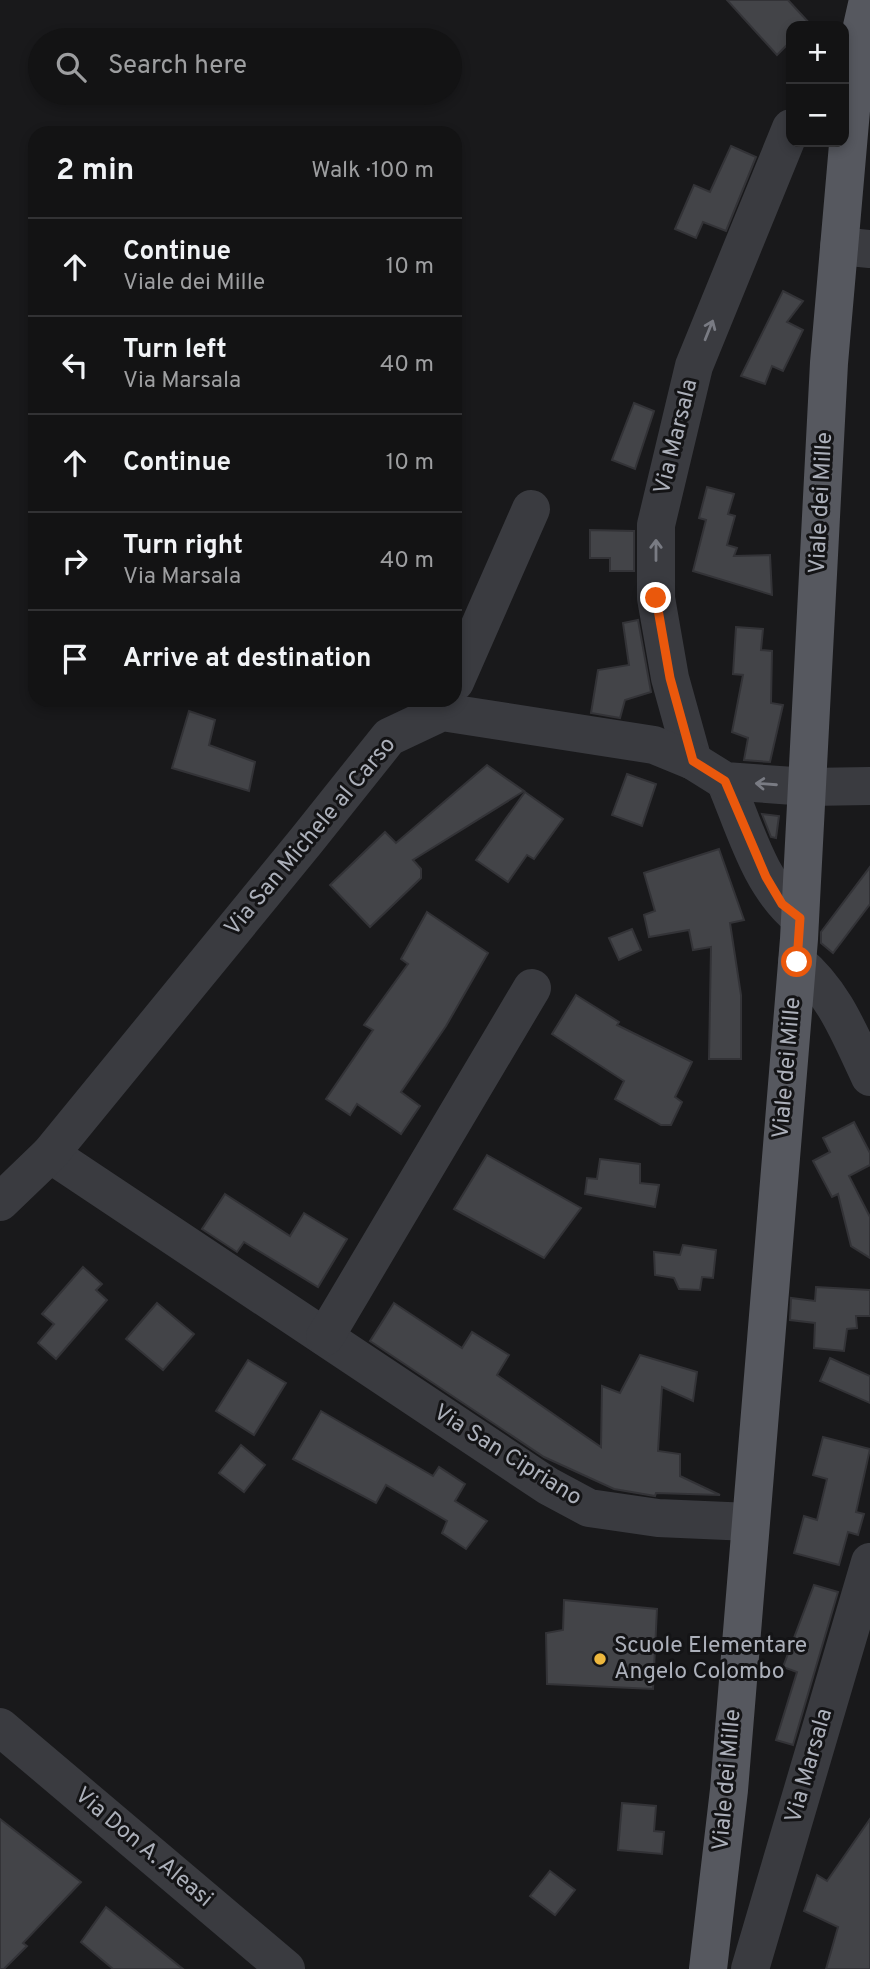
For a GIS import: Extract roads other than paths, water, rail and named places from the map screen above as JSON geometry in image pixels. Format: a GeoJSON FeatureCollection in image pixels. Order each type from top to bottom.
{"type":"FeatureCollection","features":[{"type":"Feature","properties":{"kind":"main road","name":"Viale dei Mille"},"geometry":{"type":"LineString","coordinates":[[708,1969],[729,1790],[797,962],[829,363],[855,248],[850,56],[868,0]]}},
{"type":"Feature","properties":{"kind":"street","name":"Via Marsala"},"geometry":{"type":"LineString","coordinates":[[693,761],[670,678],[656,598],[656,524],[694,366],[786,140]]}},
{"type":"Feature","properties":{"kind":"street"},"geometry":{"type":"LineString","coordinates":[[462,666],[531,509]]}},
{"type":"Feature","properties":{"kind":"street"},"geometry":{"type":"LineString","coordinates":[[462,701],[654,745],[693,761],[725,781],[808,788],[870,786]]}},
{"type":"Feature","properties":{"kind":"street","name":"Via San Michele al Carso"},"geometry":{"type":"LineString","coordinates":[[0,1202],[50,1154],[298,852],[388,737],[434,707]]}},
{"type":"Feature","properties":{"kind":"street"},"geometry":{"type":"LineString","coordinates":[[725,781],[766,877],[782,904],[800,918]]}},
{"type":"Feature","properties":{"kind":"street"},"geometry":{"type":"LineString","coordinates":[[797,962],[832,999],[870,1077]]}},
{"type":"Feature","properties":{"kind":"street"},"geometry":{"type":"LineString","coordinates":[[325,1337],[532,988]]}},
{"type":"Feature","properties":{"kind":"street","name":"Via San Cipriano"},"geometry":{"type":"LineString","coordinates":[[50,1154],[548,1486],[589,1508],[658,1518],[750,1522]]}},
{"type":"Feature","properties":{"kind":"street","name":"Via Marsala"},"geometry":{"type":"LineString","coordinates":[[750,1969],[870,1562]]}},
{"type":"Feature","properties":{"kind":"street","name":"Via Don A. Aleasi"},"geometry":{"type":"LineString","coordinates":[[0,1727],[286,1969]]}},
{"type":"Feature","properties":{"kind":"place","name":"Scuole Elementare Angelo Colombo"},"geometry":{"type":"Point","coordinates":[600,1659]}}]}
